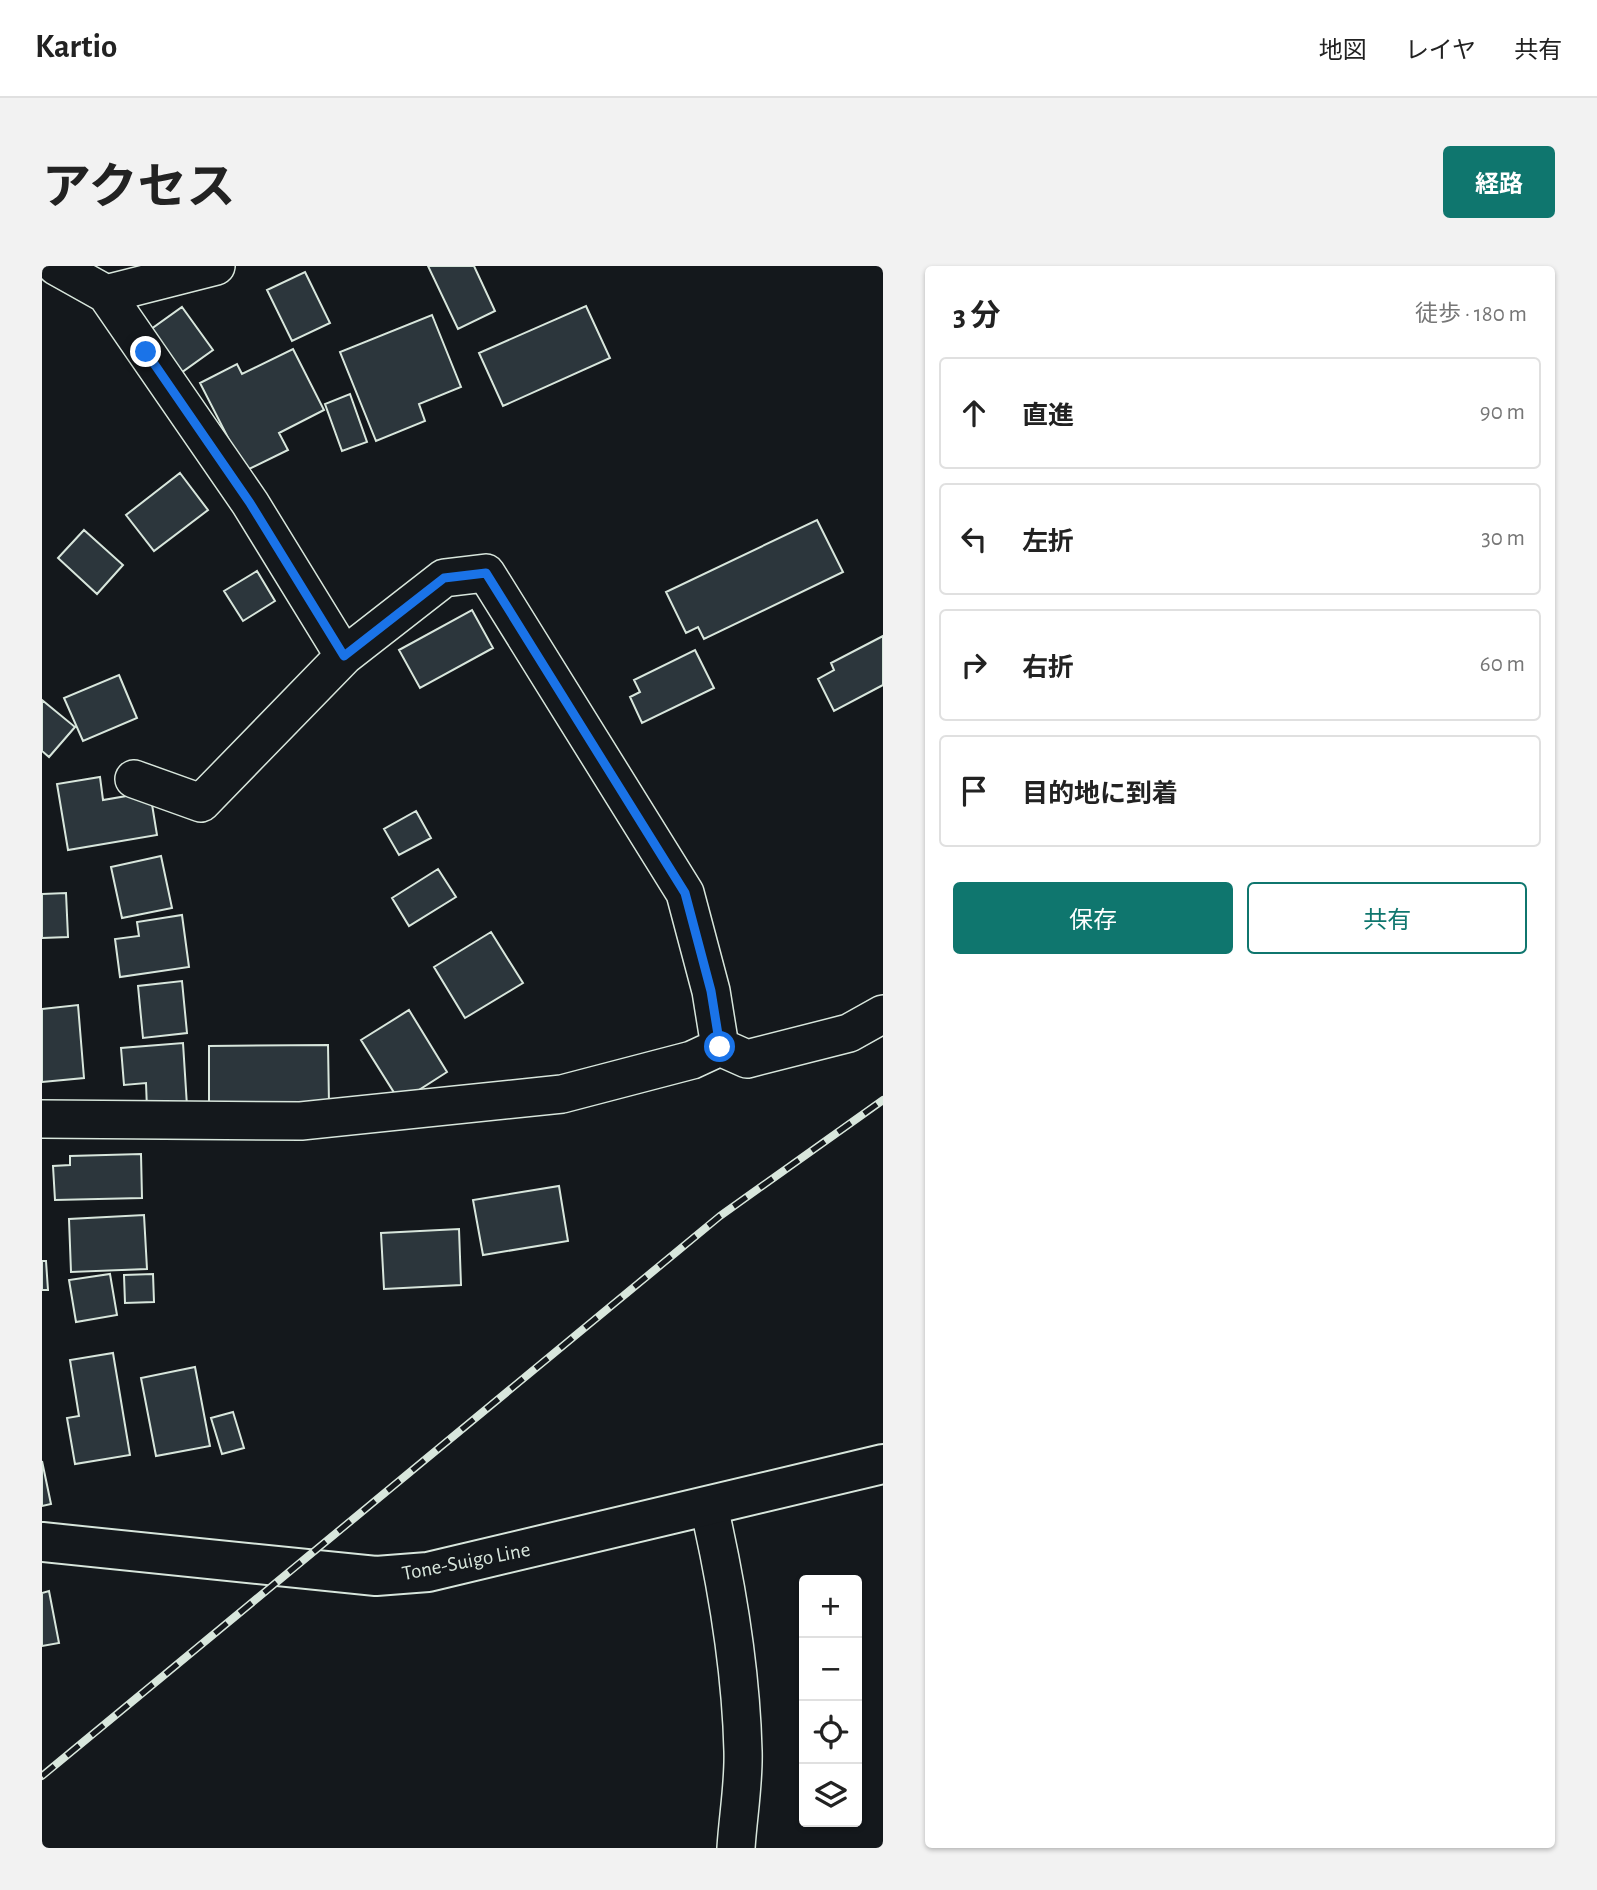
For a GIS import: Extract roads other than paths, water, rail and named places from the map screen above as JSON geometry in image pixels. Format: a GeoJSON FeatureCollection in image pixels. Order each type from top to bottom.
{"type":"FeatureCollection","features":[{"type":"Feature","properties":{"kind":"highway","name":"Tone-Suigo Line"},"geometry":{"type":"LineString","coordinates":[[42,1542],[376,1576],[428,1572],[883,1464]]}},
{"type":"Feature","properties":{"kind":"street"},"geometry":{"type":"LineString","coordinates":[[56,266],[106,294],[250,503],[344,656]]}},
{"type":"Feature","properties":{"kind":"street"},"geometry":{"type":"LineString","coordinates":[[106,294],[216,266]]}},
{"type":"Feature","properties":{"kind":"street"},"geometry":{"type":"LineString","coordinates":[[134,779],[201,803],[344,656],[444,578],[486,573],[685,893],[711,991],[720,1047]]}},
{"type":"Feature","properties":{"kind":"street"},"geometry":{"type":"LineString","coordinates":[[42,1119],[301,1121],[562,1094],[692,1060],[720,1047],[747,1059],[849,1033],[883,1014]]}},
{"type":"Feature","properties":{"kind":"street"},"geometry":{"type":"LineString","coordinates":[[709,1507],[725,1575],[739,1697],[743,1753],[736,1848]]}},
{"type":"Feature","properties":{"kind":"railway"},"geometry":{"type":"LineString","coordinates":[[42,1776],[720,1216],[883,1100]]}}]}
